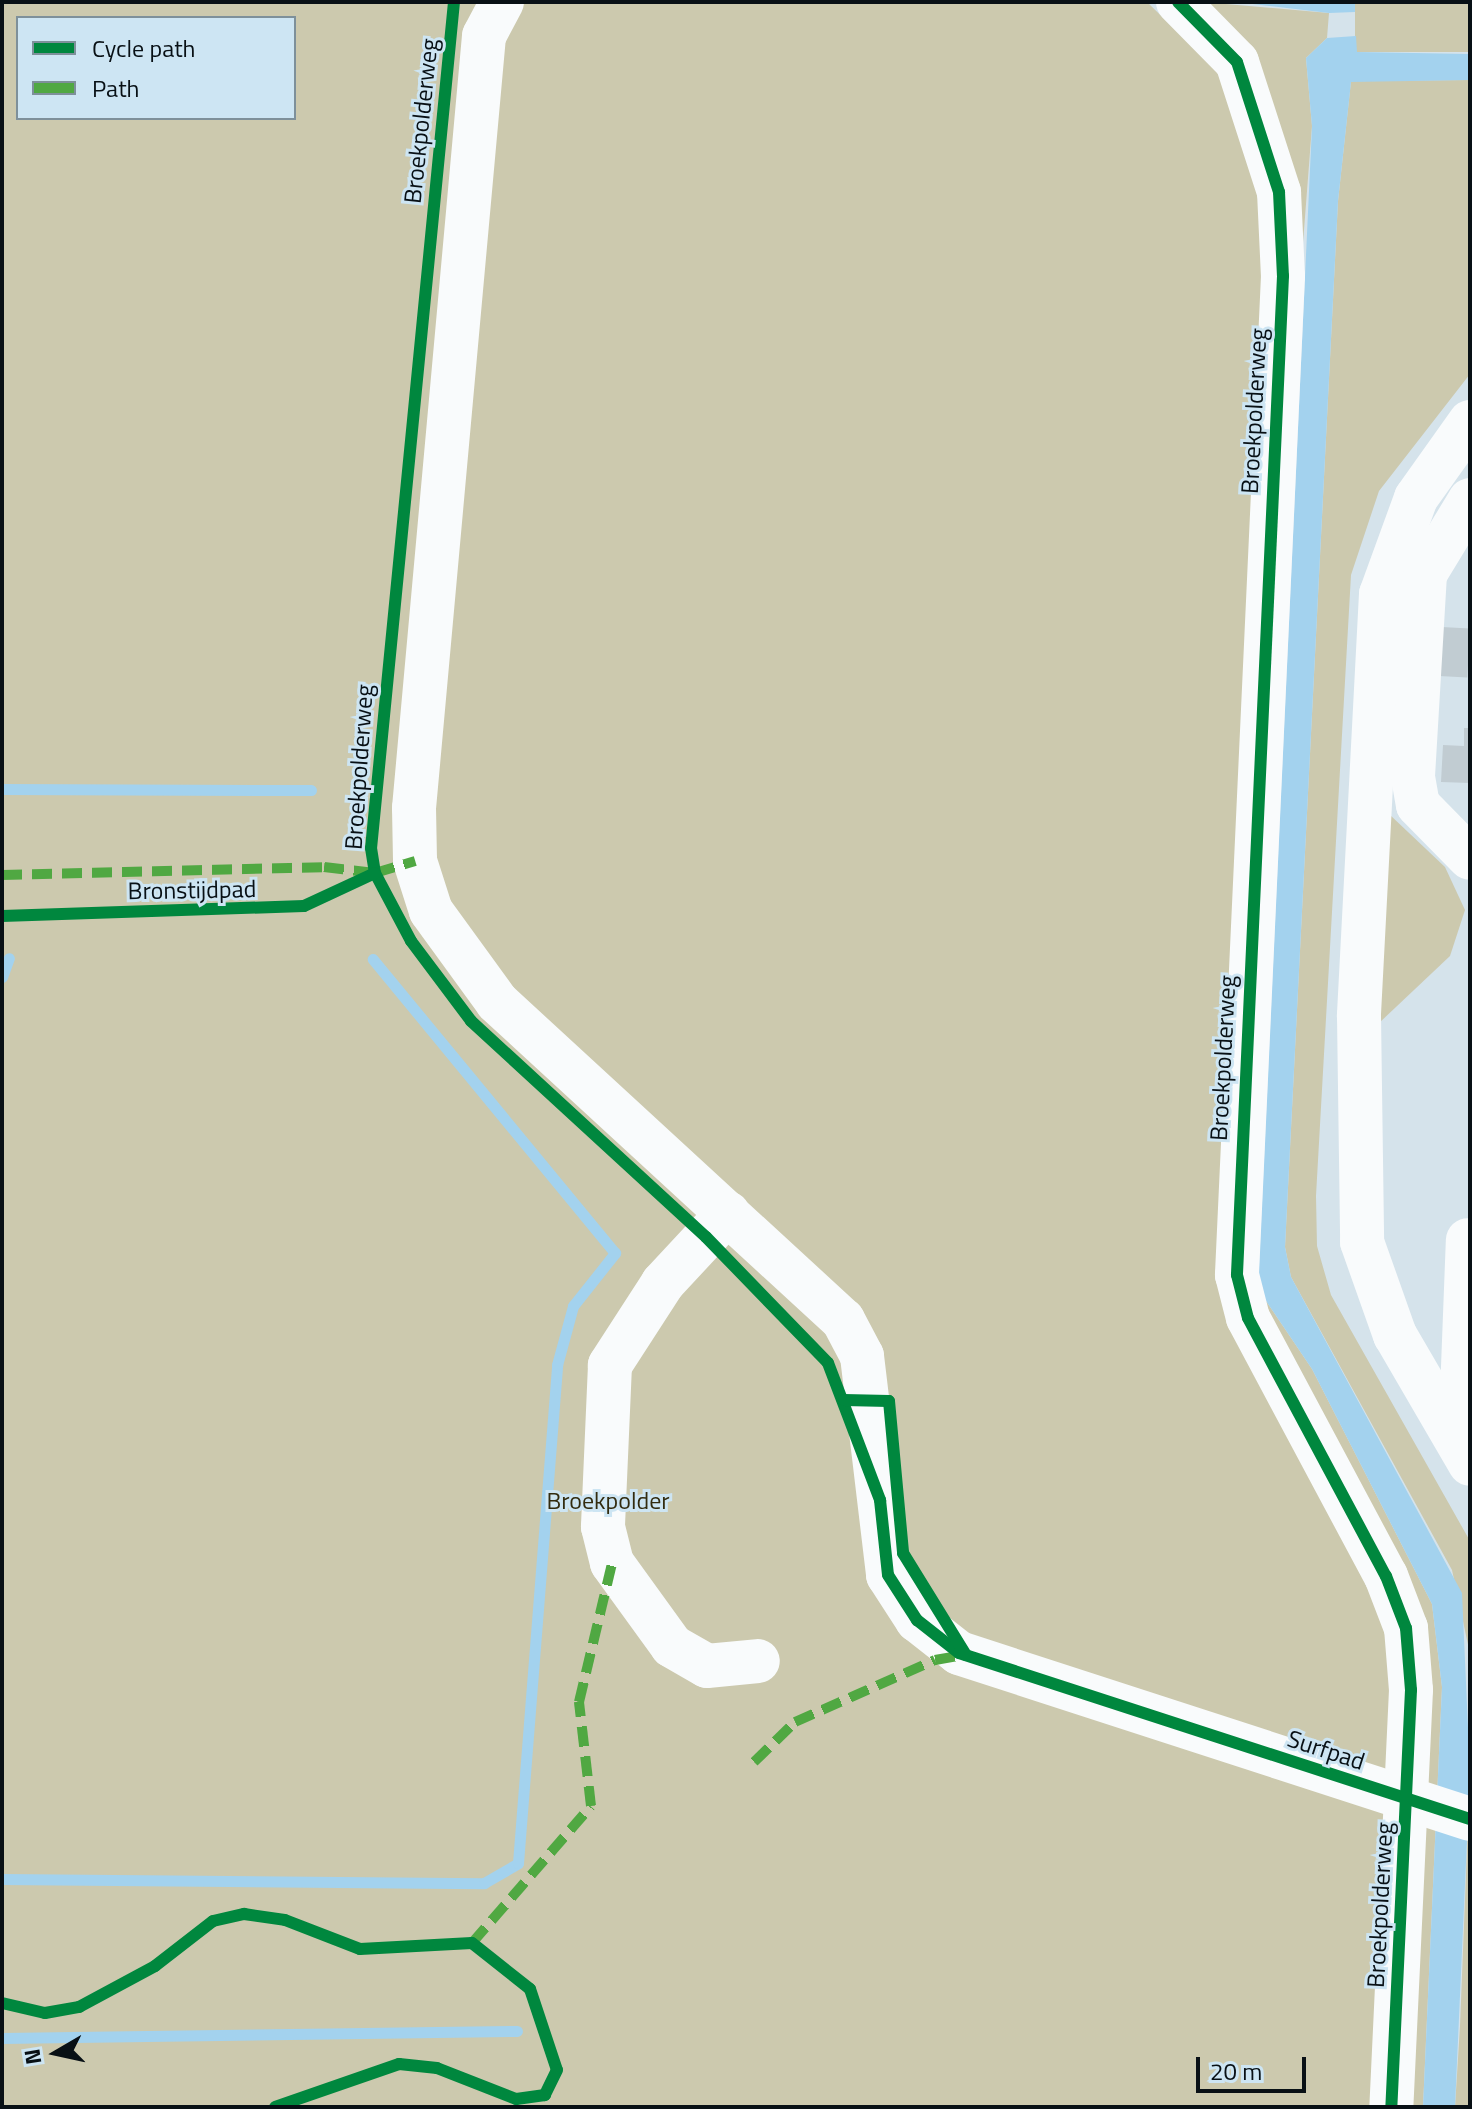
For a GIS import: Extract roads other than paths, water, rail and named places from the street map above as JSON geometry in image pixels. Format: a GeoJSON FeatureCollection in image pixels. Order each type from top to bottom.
{"type":"FeatureCollection","features":[{"type":"Feature","properties":{"kind":"street"},"geometry":{"type":"LineString","coordinates":[[502,2],[483,52],[414,808],[415,861],[431,911],[497,1002],[728,1213],[640,1312],[610,1365],[603,1527],[612,1563],[672,1646],[707,1666],[758,1661]]}},
{"type":"Feature","properties":{"kind":"street","name":"Broekpolderweg"},"geometry":{"type":"LineString","coordinates":[[1178,2],[1237,62],[1279,192],[1283,276],[1237,1275],[1248,1318],[1406,1628],[1411,1690],[1391,2107]]}},
{"type":"Feature","properties":{"kind":"street"},"geometry":{"type":"LineString","coordinates":[[1465,1454],[1395,1335],[1362,1242],[1359,1016],[1381,594],[1416,498],[1470,422]]}},
{"type":"Feature","properties":{"kind":"street"},"geometry":{"type":"LineString","coordinates":[[1470,500],[1425,574],[1413,777],[1418,805],[1470,858]]}},
{"type":"Feature","properties":{"kind":"street","name":"Surfpad"},"geometry":{"type":"LineString","coordinates":[[728,1213],[843,1320],[862,1356],[884,1552],[917,1620],[959,1653],[1470,1819]]}},
{"type":"Feature","properties":{"kind":"street"},"geometry":{"type":"LineString","coordinates":[[1465,1454],[1468,1240]]}},
{"type":"Feature","properties":{"kind":"water"},"geometry":{"type":"Polygon","coordinates":[[[1235,2],[1355,2],[1355,12],[1329,13],[1235,2]]]}},
{"type":"Feature","properties":{"kind":"water"},"geometry":{"type":"Polygon","coordinates":[[[1356,36],[1357,52],[1470,54],[1470,80],[1351,82],[1338,201],[1285,1247],[1291,1277],[1462,1593],[1470,1773],[1455,2107],[1423,2107],[1442,1687],[1432,1604],[1312,1369],[1258,1289],[1312,126],[1306,58],[1327,38],[1356,36]]]}},
{"type":"Feature","properties":{"kind":"waterway"},"geometry":{"type":"LineString","coordinates":[[2,789],[311,790]]}},
{"type":"Feature","properties":{"kind":"waterway"},"geometry":{"type":"LineString","coordinates":[[2,977],[9,958]]}},
{"type":"Feature","properties":{"kind":"waterway"},"geometry":{"type":"LineString","coordinates":[[2,1879],[484,1883],[518,1863],[557,1365],[573,1306],[615,1253],[373,959]]}},
{"type":"Feature","properties":{"kind":"waterway"},"geometry":{"type":"LineString","coordinates":[[2,2038],[517,2031]]}},
{"type":"Feature","properties":{"kind":"park label","name":"Broekpolder"},"geometry":{"type":"Point","coordinates":[608,1501]}}]}
